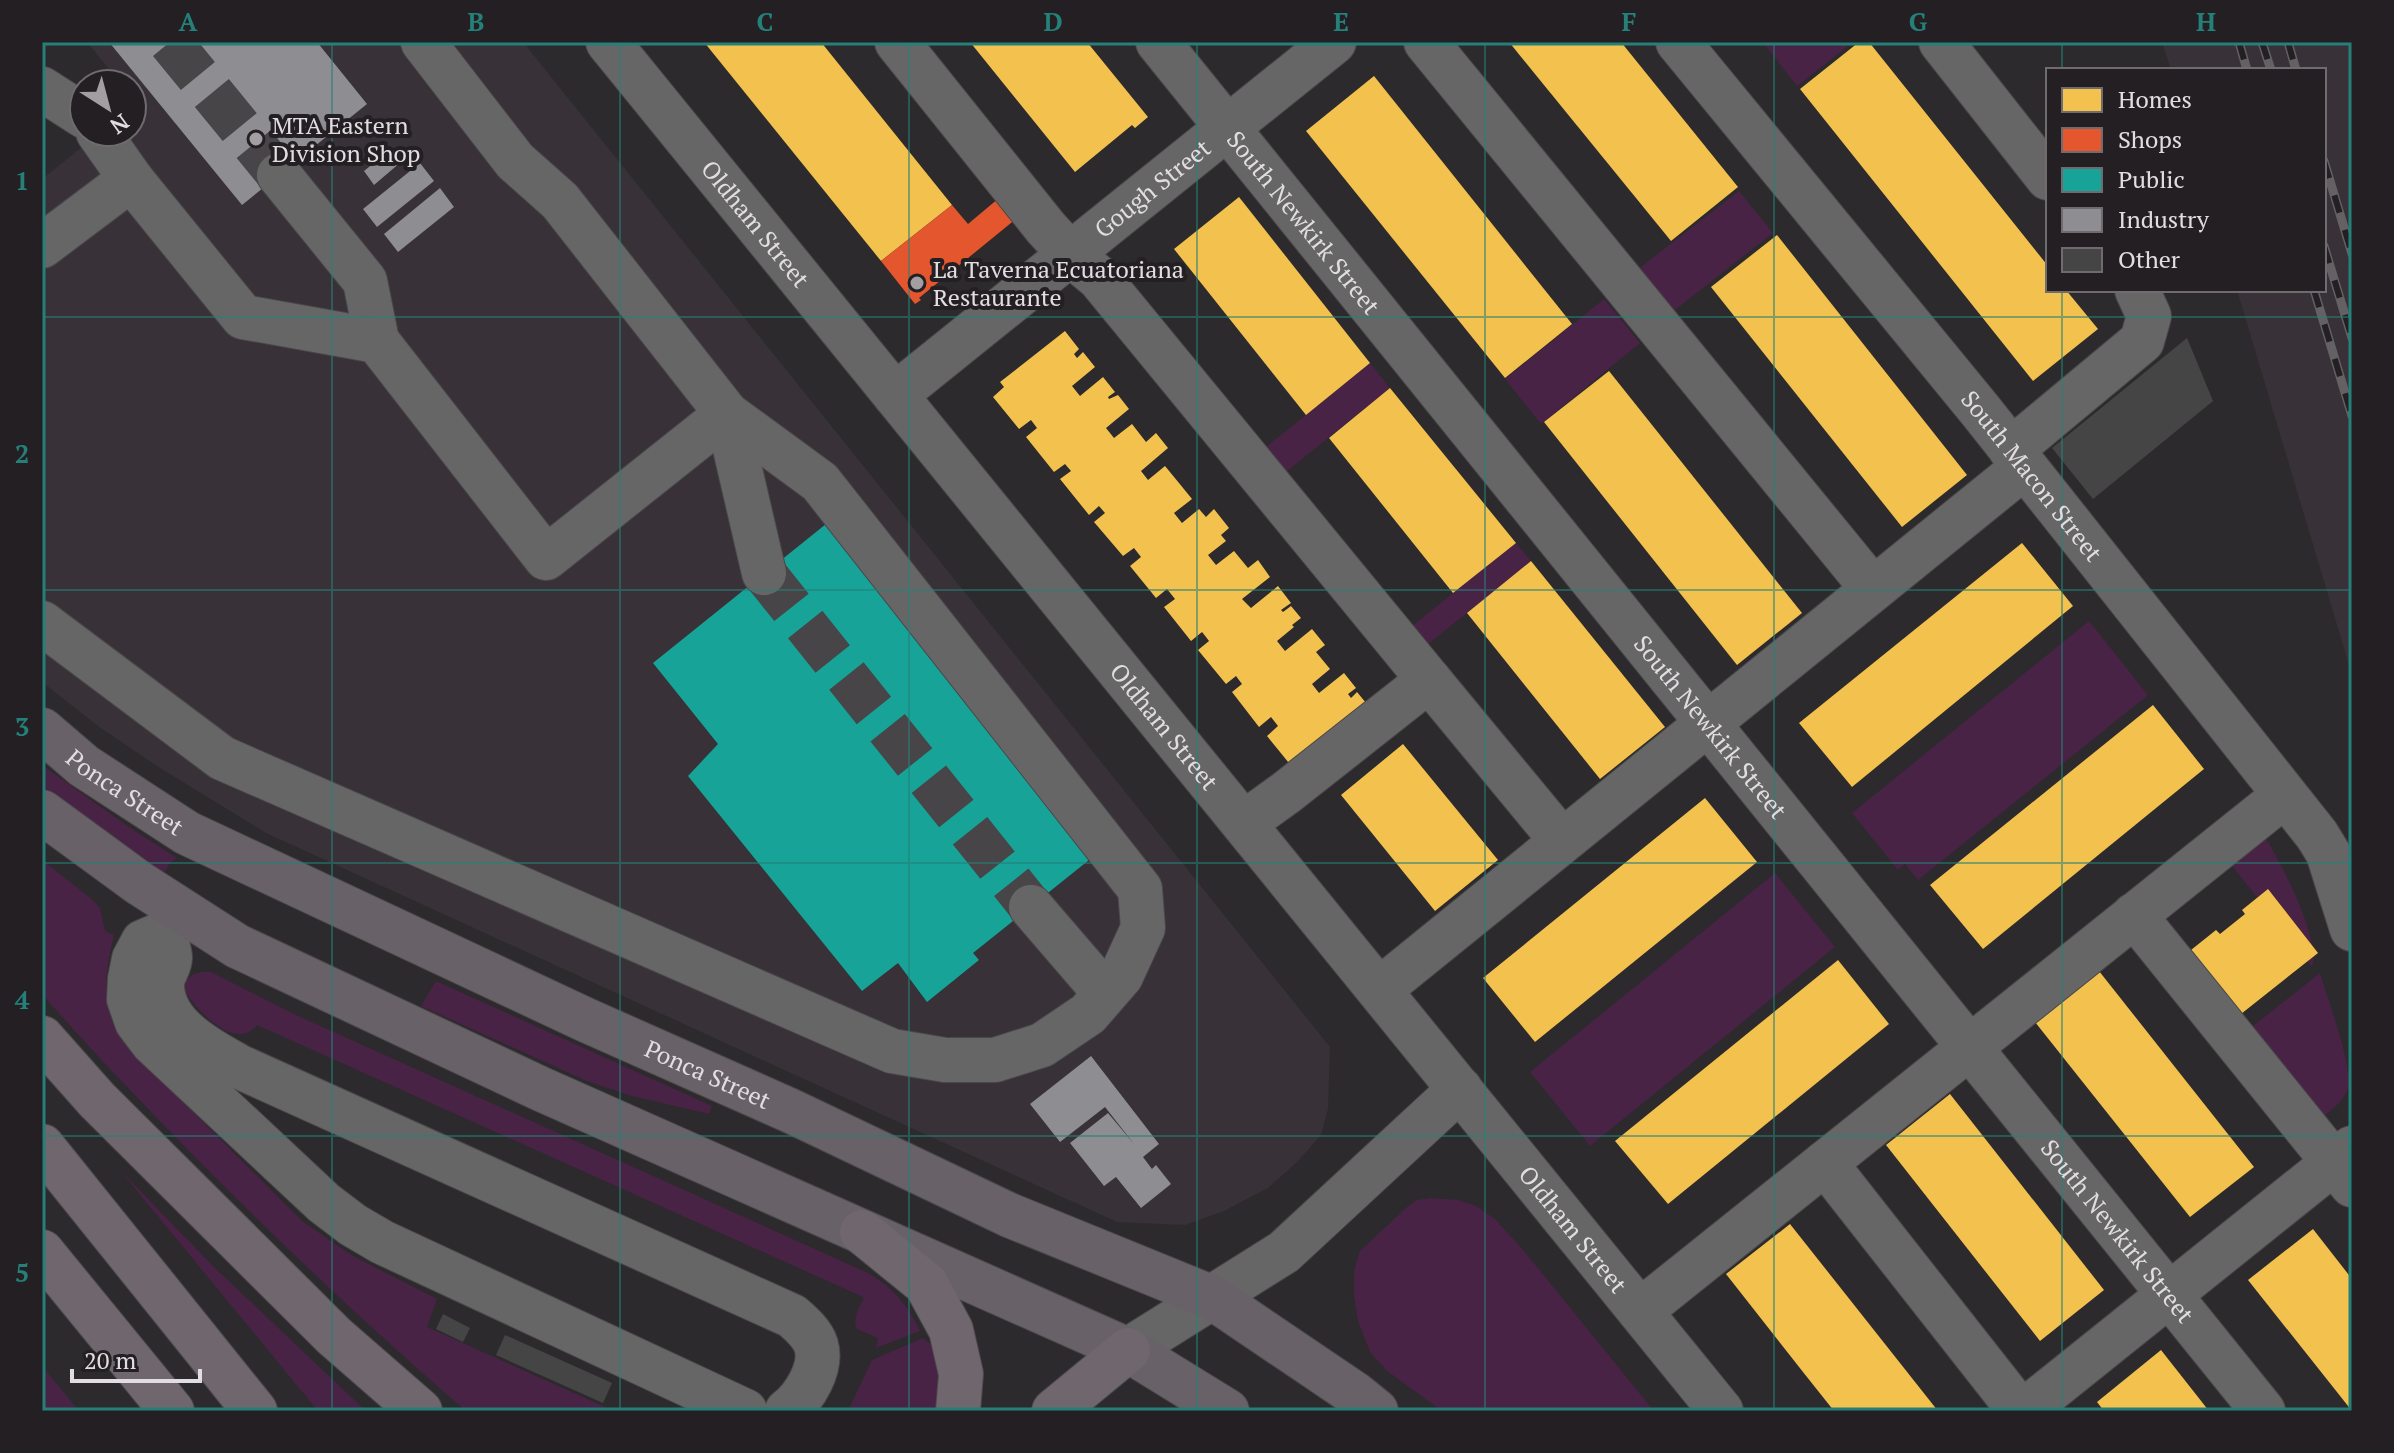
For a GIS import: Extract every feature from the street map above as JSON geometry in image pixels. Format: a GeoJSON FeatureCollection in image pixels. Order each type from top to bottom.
{"type":"FeatureCollection","features":[{"type":"Feature","properties":{"kind":"highway"},"geometry":{"type":"LineString","coordinates":[[42,1038],[97,1100],[322,1325],[420,1411]]}},
{"type":"Feature","properties":{"kind":"highway"},"geometry":{"type":"LineString","coordinates":[[42,1146],[255,1411]]}},
{"type":"Feature","properties":{"kind":"highway"},"geometry":{"type":"LineString","coordinates":[[862,1232],[926,1284],[951,1330],[961,1374],[958,1411]]}},
{"type":"Feature","properties":{"kind":"highway"},"geometry":{"type":"LineString","coordinates":[[42,1252],[172,1411]]}},
{"type":"Feature","properties":{"kind":"highway"},"geometry":{"type":"LineString","coordinates":[[1054,1411],[1128,1350]]}},
{"type":"Feature","properties":{"kind":"main road","name":"Ponca Street"},"geometry":{"type":"LineString","coordinates":[[42,730],[84,766],[187,833],[586,1020],[791,1111],[1009,1215],[1213,1298],[1376,1411]]}},
{"type":"Feature","properties":{"kind":"main road"},"geometry":{"type":"LineString","coordinates":[[42,812],[172,921],[237,946],[541,1089],[1128,1350],[1227,1411]]}},
{"type":"Feature","properties":{"kind":"street"},"geometry":{"type":"LineString","coordinates":[[42,623],[222,758],[892,1051],[945,1060],[995,1060],[1042,1045],[1088,1014],[1121,976],[1143,928],[1140,889],[820,482],[727,414],[560,201],[515,161],[423,42]]}},
{"type":"Feature","properties":{"kind":"street","name":"Oldham Street"},"geometry":{"type":"LineString","coordinates":[[608,42],[1721,1411]]}},
{"type":"Feature","properties":{"kind":"street"},"geometry":{"type":"LineString","coordinates":[[897,42],[1046,228],[1070,254],[1099,278],[1562,841]]}},
{"type":"Feature","properties":{"kind":"street","name":"South Newkirk Street"},"geometry":{"type":"LineString","coordinates":[[1158,42],[2263,1411]]}},
{"type":"Feature","properties":{"kind":"street","name":"Gough Street"},"geometry":{"type":"LineString","coordinates":[[895,395],[1334,42]]}},
{"type":"Feature","properties":{"kind":"street"},"geometry":{"type":"LineString","coordinates":[[1426,42],[1873,589]]}},
{"type":"Feature","properties":{"kind":"street","name":"South Macon Street"},"geometry":{"type":"LineString","coordinates":[[1678,42],[2017,458],[2317,835],[2328,853],[2352,929]]}},
{"type":"Feature","properties":{"kind":"street"},"geometry":{"type":"LineString","coordinates":[[1941,42],[2046,175]]}},
{"type":"Feature","properties":{"kind":"street"},"geometry":{"type":"LineString","coordinates":[[42,89],[68,106]]}},
{"type":"Feature","properties":{"kind":"street"},"geometry":{"type":"LineString","coordinates":[[109,148],[243,317],[377,341]]}},
{"type":"Feature","properties":{"kind":"street"},"geometry":{"type":"LineString","coordinates":[[279,175],[365,281],[377,341],[546,558],[727,414]]}},
{"type":"Feature","properties":{"kind":"street"},"geometry":{"type":"LineString","coordinates":[[42,246],[131,179]]}},
{"type":"Feature","properties":{"kind":"street"},"geometry":{"type":"LineString","coordinates":[[1379,990],[1873,589],[2017,458],[2142,341],[2149,316],[2138,292]]}},
{"type":"Feature","properties":{"kind":"street"},"geometry":{"type":"LineString","coordinates":[[727,414],[764,573]]}},
{"type":"Feature","properties":{"kind":"street"},"geometry":{"type":"LineString","coordinates":[[1244,823],[1429,680]]}},
{"type":"Feature","properties":{"kind":"street"},"geometry":{"type":"LineString","coordinates":[[1640,1311],[2285,795]]}},
{"type":"Feature","properties":{"kind":"street"},"geometry":{"type":"LineString","coordinates":[[1031,907],[1105,993]]}},
{"type":"Feature","properties":{"kind":"street"},"geometry":{"type":"LineString","coordinates":[[1825,1163],[2022,1411],[2169,1294],[2346,1166],[2134,915]]}},
{"type":"Feature","properties":{"kind":"street"},"geometry":{"type":"LineString","coordinates":[[172,921],[143,942],[134,959],[129,999],[137,1022],[153,1043],[324,1203],[382,1242],[745,1411]]}},
{"type":"Feature","properties":{"kind":"street"},"geometry":{"type":"LineString","coordinates":[[172,921],[170,959],[162,981],[166,1004],[178,1022],[202,1046],[240,1067],[792,1316],[807,1330],[816,1347],[816,1367],[801,1400],[787,1411]]}},
{"type":"Feature","properties":{"kind":"street"},"geometry":{"type":"LineString","coordinates":[[1128,1350],[1284,1252],[1460,1089]]}},
{"type":"Feature","properties":{"kind":"shaded area"},"geometry":{"type":"Polygon","coordinates":[[[87,42],[523,42],[1330,1047],[1328,1109],[1321,1135],[1298,1161],[1268,1188],[1224,1211],[1185,1225],[1117,1222],[266,833],[160,768],[98,726],[42,682],[42,179],[81,148],[148,148],[148,68],[108,68],[87,42]]]}},
{"type":"Feature","properties":{"kind":"shaded area"},"geometry":{"type":"Polygon","coordinates":[[[1853,42],[1797,86],[1764,44],[1853,42]]]}},
{"type":"Feature","properties":{"kind":"shaded area"},"geometry":{"type":"Polygon","coordinates":[[[2162,42],[2352,42],[2352,675],[2238,292],[2326,292],[2326,68],[2170,68],[2162,42]]]}},
{"type":"Feature","properties":{"kind":"shaded area"},"geometry":{"type":"Polygon","coordinates":[[[1739,191],[1773,233],[1671,313],[1637,270],[1739,191]]]}},
{"type":"Feature","properties":{"kind":"shaded area"},"geometry":{"type":"Polygon","coordinates":[[[1604,299],[1640,343],[1541,424],[1505,379],[1604,299]]]}},
{"type":"Feature","properties":{"kind":"shaded area"},"geometry":{"type":"Polygon","coordinates":[[[1370,363],[1390,388],[1286,472],[1266,447],[1370,363]]]}},
{"type":"Feature","properties":{"kind":"shaded area"},"geometry":{"type":"Polygon","coordinates":[[[1516,543],[1531,561],[1427,645],[1412,626],[1516,543]]]}},
{"type":"Feature","properties":{"kind":"shaded area"},"geometry":{"type":"Polygon","coordinates":[[[2089,621],[2148,695],[1918,880],[1905,864],[1898,870],[1852,813],[2089,621]]]}},
{"type":"Feature","properties":{"kind":"shaded area"},"geometry":{"type":"Polygon","coordinates":[[[42,765],[177,858],[163,875],[42,785],[42,765]]]}},
{"type":"Feature","properties":{"kind":"shaded area"},"geometry":{"type":"Polygon","coordinates":[[[2264,835],[2305,919],[2311,938],[2312,967],[2229,862],[2264,835]]]}},
{"type":"Feature","properties":{"kind":"shaded area"},"geometry":{"type":"Polygon","coordinates":[[[42,860],[93,900],[100,908],[105,931],[114,935],[106,995],[113,1021],[131,1050],[302,1221],[353,1256],[437,1299],[427,1327],[614,1411],[466,1411],[287,1247],[183,1145],[42,994],[42,860]]]}},
{"type":"Feature","properties":{"kind":"shaded area"},"geometry":{"type":"Polygon","coordinates":[[[1775,873],[1835,947],[1590,1146],[1530,1072],[1775,873]]]}},
{"type":"Feature","properties":{"kind":"shaded area"},"geometry":{"type":"Polygon","coordinates":[[[211,972],[296,1015],[868,1273],[898,1298],[920,1331],[876,1348],[878,1338],[857,1329],[855,1321],[864,1298],[861,1296],[257,1025],[248,1032],[238,1034],[227,1031],[206,1016],[183,988],[193,975],[211,972]]]}},
{"type":"Feature","properties":{"kind":"shaded area"},"geometry":{"type":"Polygon","coordinates":[[[2320,973],[2344,1051],[2348,1081],[2342,1100],[2320,1119],[2248,1030],[2320,973]]]}},
{"type":"Feature","properties":{"kind":"shaded area"},"geometry":{"type":"Polygon","coordinates":[[[436,981],[712,1106],[709,1114],[632,1096],[587,1081],[421,1006],[436,981]]]}},
{"type":"Feature","properties":{"kind":"shaded area"},"geometry":{"type":"Polygon","coordinates":[[[119,1169],[215,1268],[366,1411],[318,1411],[119,1169]]]}},
{"type":"Feature","properties":{"kind":"shaded area"},"geometry":{"type":"Polygon","coordinates":[[[1417,1200],[1458,1200],[1476,1206],[1495,1219],[1654,1411],[1442,1411],[1387,1371],[1370,1352],[1358,1321],[1354,1271],[1360,1251],[1408,1206],[1417,1200]]]}},
{"type":"Feature","properties":{"kind":"shaded area"},"geometry":{"type":"Polygon","coordinates":[[[923,1338],[937,1349],[939,1411],[848,1411],[872,1360],[923,1338]]]}},
{"type":"Feature","properties":{"kind":"shaded area"},"geometry":{"type":"Polygon","coordinates":[[[42,1366],[79,1411],[42,1411],[42,1366]]]}},
{"type":"Feature","properties":{"kind":"building: Homes"},"geometry":{"type":"Polygon","coordinates":[[[704,42],[821,42],[952,205],[881,261],[704,42]]]}},
{"type":"Feature","properties":{"kind":"building: Homes"},"geometry":{"type":"Polygon","coordinates":[[[970,42],[1087,42],[1148,117],[1135,128],[1132,125],[1075,172],[970,42]]]}},
{"type":"Feature","properties":{"kind":"building: Homes"},"geometry":{"type":"Polygon","coordinates":[[[1509,42],[1621,42],[1738,187],[1671,241],[1509,42]]]}},
{"type":"Feature","properties":{"kind":"building: Homes"},"geometry":{"type":"Polygon","coordinates":[[[1859,42],[1869,42],[2046,263],[2046,292],[2068,292],[2098,329],[2033,381],[1800,89],[1859,42]]]}},
{"type":"Feature","properties":{"kind":"building: Homes"},"geometry":{"type":"Polygon","coordinates":[[[1374,76],[1572,324],[1505,378],[1306,131],[1374,76]]]}},
{"type":"Feature","properties":{"kind":"building: Homes"},"geometry":{"type":"Polygon","coordinates":[[[1239,197],[1370,363],[1306,415],[1174,249],[1239,197]]]}},
{"type":"Feature","properties":{"kind":"building: Homes"},"geometry":{"type":"Polygon","coordinates":[[[1777,235],[1967,475],[1902,527],[1711,287],[1777,235]]]}},
{"type":"Feature","properties":{"kind":"building: Homes"},"geometry":{"type":"Polygon","coordinates":[[[1065,331],[1079,349],[1074,354],[1077,358],[1083,352],[1095,367],[1072,386],[1080,396],[1103,377],[1115,392],[1109,399],[1118,395],[1129,409],[1106,428],[1114,438],[1132,424],[1146,442],[1156,433],[1168,448],[1141,471],[1148,480],[1165,466],[1192,499],[1174,513],[1182,523],[1199,509],[1206,517],[1214,509],[1229,528],[1221,535],[1226,541],[1208,555],[1216,565],[1234,551],[1248,568],[1258,560],[1270,577],[1242,599],[1251,608],[1278,586],[1291,603],[1281,610],[1283,612],[1291,606],[1301,618],[1277,641],[1285,651],[1312,629],[1325,645],[1316,652],[1330,669],[1312,684],[1319,693],[1344,673],[1356,688],[1348,694],[1351,698],[1357,692],[1371,709],[1293,768],[1267,736],[1278,726],[1271,717],[1259,727],[1232,692],[1242,684],[1236,676],[1226,684],[1198,650],[1209,641],[1202,632],[1191,641],[1164,607],[1175,599],[1167,589],[1156,598],[1130,566],[1141,557],[1134,548],[1123,556],[1094,522],[1105,513],[1099,506],[1089,515],[1060,479],[1071,471],[1065,464],[1054,472],[1026,437],[1037,428],[1031,420],[1019,429],[993,397],[1004,387],[1000,382],[1065,331]]]}},
{"type":"Feature","properties":{"kind":"building: Homes"},"geometry":{"type":"Polygon","coordinates":[[[1609,371],[1802,613],[1737,665],[1544,422],[1609,371]]]}},
{"type":"Feature","properties":{"kind":"building: Homes"},"geometry":{"type":"Polygon","coordinates":[[[1390,388],[1516,543],[1453,593],[1329,438],[1390,388]]]}},
{"type":"Feature","properties":{"kind":"building: Homes"},"geometry":{"type":"Polygon","coordinates":[[[2022,543],[2073,606],[1852,787],[1799,723],[2022,543]]]}},
{"type":"Feature","properties":{"kind":"building: Homes"},"geometry":{"type":"Polygon","coordinates":[[[1531,561],[1665,727],[1600,779],[1467,613],[1531,561]]]}},
{"type":"Feature","properties":{"kind":"building: Homes"},"geometry":{"type":"Polygon","coordinates":[[[2153,705],[2204,769],[1983,949],[1930,885],[2153,705]]]}},
{"type":"Feature","properties":{"kind":"building: Homes"},"geometry":{"type":"Polygon","coordinates":[[[1403,744],[1498,860],[1435,911],[1341,795],[1403,744]]]}},
{"type":"Feature","properties":{"kind":"building: Homes"},"geometry":{"type":"Polygon","coordinates":[[[1705,798],[1757,862],[1535,1042],[1483,978],[1705,798]]]}},
{"type":"Feature","properties":{"kind":"building: Homes"},"geometry":{"type":"Polygon","coordinates":[[[2268,889],[2318,953],[2241,1014],[2191,950],[2216,930],[2220,934],[2245,914],[2242,910],[2268,889]]]}},
{"type":"Feature","properties":{"kind":"building: Homes"},"geometry":{"type":"Polygon","coordinates":[[[1838,960],[1889,1024],[1668,1204],[1615,1141],[1838,960]]]}},
{"type":"Feature","properties":{"kind":"building: Homes"},"geometry":{"type":"Polygon","coordinates":[[[2099,971],[2254,1167],[2190,1217],[2035,1022],[2099,971]]]}},
{"type":"Feature","properties":{"kind":"building: Homes"},"geometry":{"type":"Polygon","coordinates":[[[1950,1094],[2104,1290],[2040,1341],[1886,1145],[1950,1094]]]}},
{"type":"Feature","properties":{"kind":"building: Homes"},"geometry":{"type":"Polygon","coordinates":[[[1790,1224],[1938,1411],[1834,1411],[1803,1372],[1726,1274],[1790,1224]]]}},
{"type":"Feature","properties":{"kind":"building: Homes"},"geometry":{"type":"Polygon","coordinates":[[[2313,1229],[2352,1279],[2352,1411],[2248,1280],[2313,1229]]]}},
{"type":"Feature","properties":{"kind":"building: Homes"},"geometry":{"type":"Polygon","coordinates":[[[2161,1350],[2209,1411],[2104,1411],[2097,1402],[2161,1350]]]}},
{"type":"Feature","properties":{"kind":"building: Shops"},"geometry":{"type":"Polygon","coordinates":[[[1005,193],[1022,214],[915,304],[881,261],[952,205],[968,224],[1005,193]]]}},
{"type":"Feature","properties":{"kind":"building: Public"},"geometry":{"type":"Polygon","coordinates":[[[826,524],[1094,856],[973,953],[979,960],[927,1002],[898,963],[862,991],[688,776],[718,744],[653,663],[826,524]]]}},
{"type":"Feature","properties":{"kind":"building: Industry","name":"MTA Eastern Division Shop"},"geometry":{"type":"Polygon","coordinates":[[[109,42],[317,42],[367,104],[242,205],[148,90],[148,68],[130,68],[109,42]]]}},
{"type":"Feature","properties":{"kind":"building: Industry"},"geometry":{"type":"Polygon","coordinates":[[[391,149],[401,162],[374,185],[364,171],[391,149]]]}},
{"type":"Feature","properties":{"kind":"building: Industry"},"geometry":{"type":"Polygon","coordinates":[[[420,163],[434,181],[377,227],[363,209],[420,163]]]}},
{"type":"Feature","properties":{"kind":"building: Industry"},"geometry":{"type":"Polygon","coordinates":[[[440,188],[454,207],[398,252],[384,234],[440,188]]]}},
{"type":"Feature","properties":{"kind":"building: Industry"},"geometry":{"type":"Polygon","coordinates":[[[1091,1056],[1159,1144],[1143,1157],[1152,1169],[1156,1165],[1171,1184],[1141,1208],[1116,1177],[1104,1186],[1070,1143],[1108,1113],[1134,1144],[1105,1107],[1060,1142],[1030,1104],[1091,1056]]]}},
{"type":"Feature","properties":{"kind":"building: Other"},"geometry":{"type":"Polygon","coordinates":[[[2187,338],[2213,401],[2093,499],[2052,448],[2187,338]]]}},
{"type":"Feature","properties":{"kind":"building: Other"},"geometry":{"type":"Polygon","coordinates":[[[443,1314],[470,1328],[463,1342],[436,1329],[443,1314]]]}},
{"type":"Feature","properties":{"kind":"building: Other"},"geometry":{"type":"Polygon","coordinates":[[[505,1335],[612,1383],[603,1403],[496,1355],[505,1335]]]}},
{"type":"Feature","properties":{"kind":"tunnel"},"geometry":{"type":"LineString","coordinates":[[170,42],[279,175]]}},
{"type":"Feature","properties":{"kind":"tunnel"},"geometry":{"type":"LineString","coordinates":[[764,573],[1031,907]]}},
{"type":"Feature","properties":{"kind":"railway"},"geometry":{"type":"LineString","coordinates":[[2239,42],[2246,68]]}},
{"type":"Feature","properties":{"kind":"railway"},"geometry":{"type":"LineString","coordinates":[[2262,42],[2270,68]]}},
{"type":"Feature","properties":{"kind":"railway"},"geometry":{"type":"LineString","coordinates":[[2288,42],[2295,68]]}},
{"type":"Feature","properties":{"kind":"railway"},"geometry":{"type":"LineString","coordinates":[[2326,168],[2352,254]]}},
{"type":"Feature","properties":{"kind":"railway"},"geometry":{"type":"LineString","coordinates":[[2326,253],[2352,338]]}},
{"type":"Feature","properties":{"kind":"railway"},"geometry":{"type":"LineString","coordinates":[[2315,292],[2352,416]]}},
{"type":"Feature","properties":{"kind":"place","name":"MTA Eastern Division Shop"},"geometry":{"type":"Point","coordinates":[256,139]}},
{"type":"Feature","properties":{"kind":"place","name":"La Taverna Ecuatoriana Restaurante"},"geometry":{"type":"Point","coordinates":[917,283]}}]}
